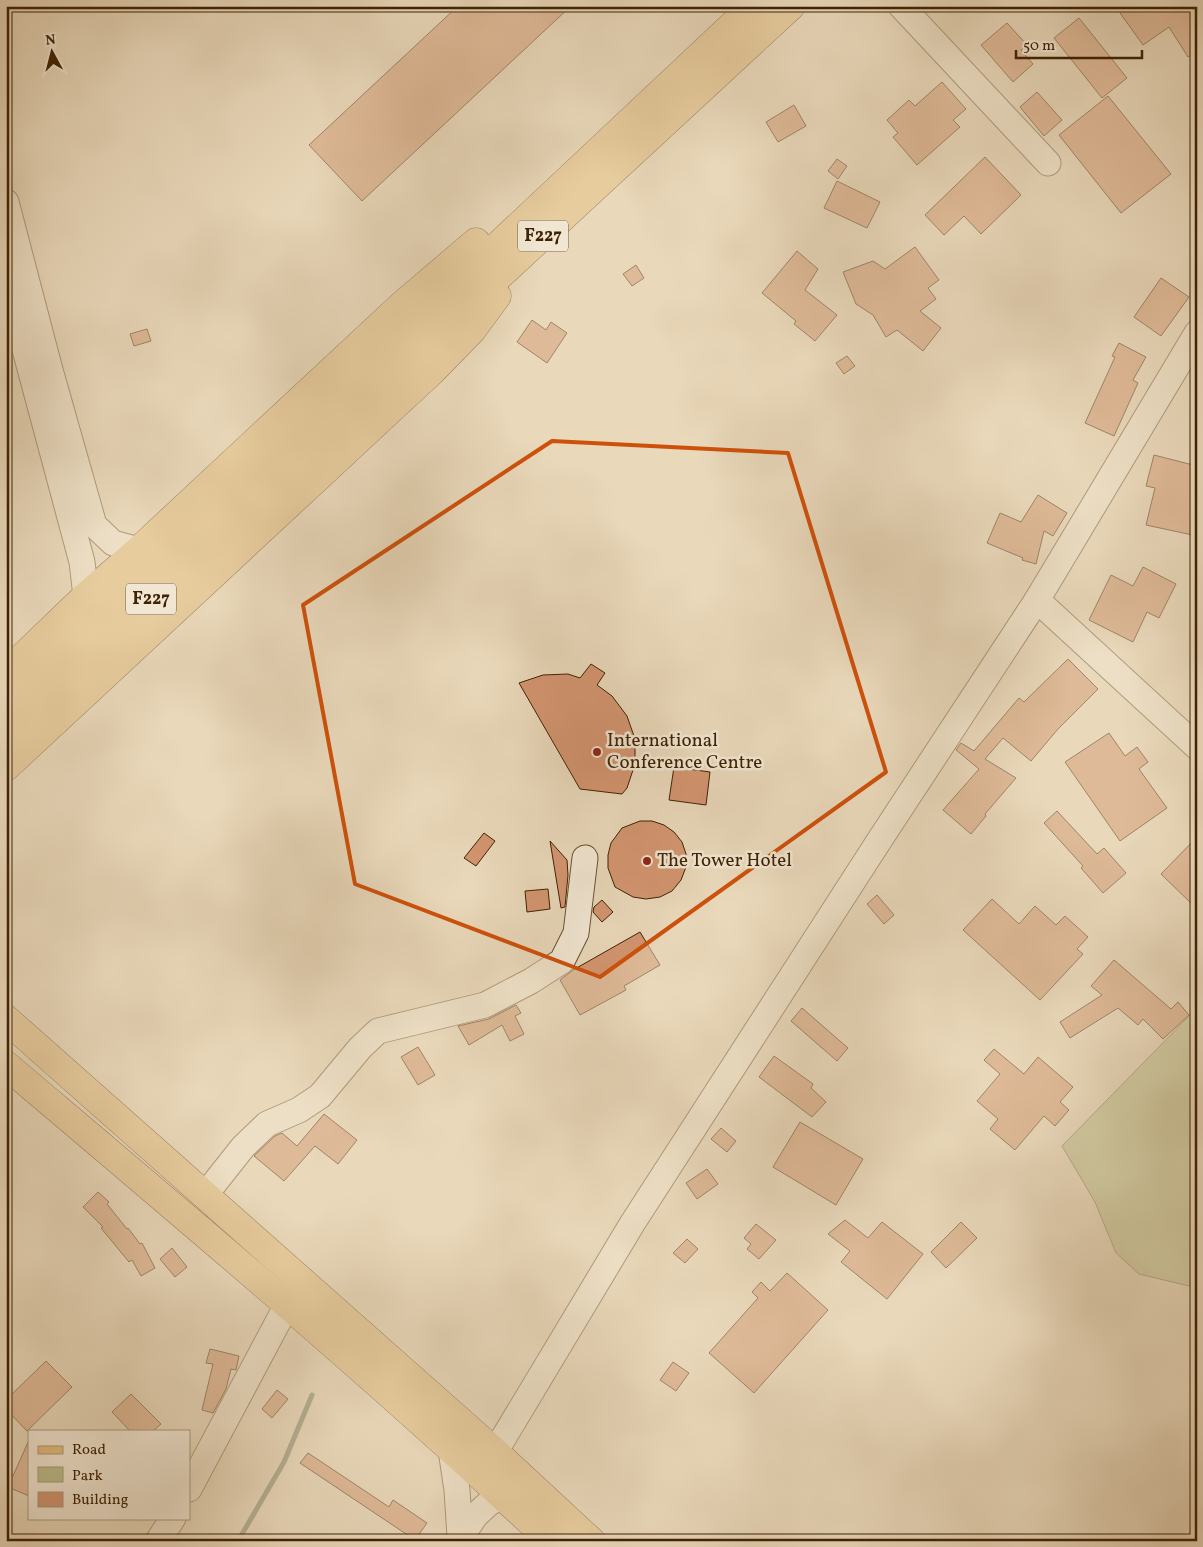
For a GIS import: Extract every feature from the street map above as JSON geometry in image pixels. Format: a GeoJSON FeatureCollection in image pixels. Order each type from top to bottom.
{"type":"FeatureCollection","features":[{"type":"Feature","properties":{"kind":"main road","name":"F227"},"geometry":{"type":"LineString","coordinates":[[6,732],[597,153],[753,6]]}},
{"type":"Feature","properties":{"kind":"main road","name":"F227"},"geometry":{"type":"LineString","coordinates":[[6,703],[527,251],[791,6]]}},
{"type":"Feature","properties":{"kind":"main road"},"geometry":{"type":"LineString","coordinates":[[6,673],[86,596],[139,550],[402,305],[564,170],[597,153]]}},
{"type":"Feature","properties":{"kind":"main road"},"geometry":{"type":"LineString","coordinates":[[6,766],[431,372],[472,330],[492,304],[527,251]]}},
{"type":"Feature","properties":{"kind":"main road"},"geometry":{"type":"LineString","coordinates":[[6,1020],[496,1452],[591,1541]]}},
{"type":"Feature","properties":{"kind":"main road"},"geometry":{"type":"LineString","coordinates":[[6,1065],[287,1305],[504,1496],[552,1541]]}},
{"type":"Feature","properties":{"kind":"street"},"geometry":{"type":"LineString","coordinates":[[901,6],[1048,163]]}},
{"type":"Feature","properties":{"kind":"street"},"geometry":{"type":"LineString","coordinates":[[6,202],[50,370],[94,524],[113,543],[139,550]]}},
{"type":"Feature","properties":{"kind":"street"},"geometry":{"type":"LineString","coordinates":[[6,279],[82,562],[86,596]]}},
{"type":"Feature","properties":{"kind":"street"},"geometry":{"type":"LineString","coordinates":[[496,1452],[632,1224],[1037,600],[1197,333]]}},
{"type":"Feature","properties":{"kind":"street"},"geometry":{"type":"LineString","coordinates":[[1037,600],[1197,747]]}},
{"type":"Feature","properties":{"kind":"street"},"geometry":{"type":"LineString","coordinates":[[205,1195],[243,1147],[267,1124],[299,1110],[320,1096],[360,1048],[378,1031],[485,1005],[531,981],[562,961],[576,933],[584,858]]}},
{"type":"Feature","properties":{"kind":"street"},"geometry":{"type":"LineString","coordinates":[[190,1487],[287,1305]]}},
{"type":"Feature","properties":{"kind":"street"},"geometry":{"type":"LineString","coordinates":[[451,1450],[456,1473],[459,1539]]}},
{"type":"Feature","properties":{"kind":"street"},"geometry":{"type":"LineString","coordinates":[[459,1539],[482,1509],[489,1503],[504,1496]]}},
{"type":"Feature","properties":{"kind":"street"},"geometry":{"type":"LineString","coordinates":[[158,1541],[172,1520]]}},
{"type":"Feature","properties":{"kind":"highlighted area"},"geometry":{"type":"Polygon","coordinates":[[[552,441],[788,453],[886,772],[600,977],[355,884],[303,605],[552,441]]]}},
{"type":"Feature","properties":{"kind":"green space"},"geometry":{"type":"Polygon","coordinates":[[[1197,1008],[1197,1284],[1189,1286],[1139,1274],[1116,1253],[1095,1202],[1062,1146],[1197,1008]]]}},
{"type":"Feature","properties":{"kind":"building"},"geometry":{"type":"Polygon","coordinates":[[[458,6],[571,6],[362,201],[309,145],[458,6]]]}},
{"type":"Feature","properties":{"kind":"building"},"geometry":{"type":"Polygon","coordinates":[[[1115,6],[1197,6],[1197,52],[1188,57],[1169,27],[1143,45],[1115,6]]]}},
{"type":"Feature","properties":{"kind":"building"},"geometry":{"type":"Polygon","coordinates":[[[1079,18],[1127,78],[1102,98],[1054,38],[1079,18]]]}},
{"type":"Feature","properties":{"kind":"building"},"geometry":{"type":"Polygon","coordinates":[[[1007,23],[1027,45],[1021,50],[1033,64],[1013,82],[981,45],[1007,23]]]}},
{"type":"Feature","properties":{"kind":"building"},"geometry":{"type":"Polygon","coordinates":[[[942,82],[966,109],[953,120],[960,127],[917,165],[893,137],[898,133],[887,120],[909,100],[915,106],[942,82]]]}},
{"type":"Feature","properties":{"kind":"building"},"geometry":{"type":"Polygon","coordinates":[[[1037,92],[1062,120],[1044,136],[1020,107],[1037,92]]]}},
{"type":"Feature","properties":{"kind":"building"},"geometry":{"type":"Polygon","coordinates":[[[1108,96],[1171,174],[1121,213],[1059,135],[1108,96]]]}},
{"type":"Feature","properties":{"kind":"building"},"geometry":{"type":"Polygon","coordinates":[[[794,105],[806,126],[778,142],[766,122],[794,105]]]}},
{"type":"Feature","properties":{"kind":"building"},"geometry":{"type":"Polygon","coordinates":[[[985,157],[1021,195],[981,234],[964,216],[944,235],[925,215],[985,157]]]}},
{"type":"Feature","properties":{"kind":"building"},"geometry":{"type":"Polygon","coordinates":[[[837,159],[847,166],[838,179],[828,171],[837,159]]]}},
{"type":"Feature","properties":{"kind":"building"},"geometry":{"type":"Polygon","coordinates":[[[837,181],[880,202],[867,228],[824,208],[837,181]]]}},
{"type":"Feature","properties":{"kind":"building"},"geometry":{"type":"Polygon","coordinates":[[[915,247],[939,280],[928,288],[936,299],[920,311],[941,328],[923,351],[897,330],[886,337],[873,315],[856,304],[843,272],[873,261],[885,269],[915,247]]]}},
{"type":"Feature","properties":{"kind":"building"},"geometry":{"type":"Polygon","coordinates":[[[797,251],[818,269],[805,290],[837,315],[815,341],[794,324],[796,321],[762,293],[797,251]]]}},
{"type":"Feature","properties":{"kind":"building"},"geometry":{"type":"Polygon","coordinates":[[[636,265],[644,278],[632,286],[623,274],[636,265]]]}},
{"type":"Feature","properties":{"kind":"building"},"geometry":{"type":"Polygon","coordinates":[[[1161,278],[1189,297],[1161,336],[1134,317],[1161,278]]]}},
{"type":"Feature","properties":{"kind":"building"},"geometry":{"type":"Polygon","coordinates":[[[532,320],[546,330],[551,322],[567,333],[547,363],[517,342],[532,320]]]}},
{"type":"Feature","properties":{"kind":"building"},"geometry":{"type":"Polygon","coordinates":[[[147,329],[151,341],[134,346],[130,334],[147,329]]]}},
{"type":"Feature","properties":{"kind":"building"},"geometry":{"type":"Polygon","coordinates":[[[1119,343],[1146,357],[1133,380],[1138,383],[1114,436],[1085,423],[1115,357],[1112,356],[1119,343]]]}},
{"type":"Feature","properties":{"kind":"building"},"geometry":{"type":"Polygon","coordinates":[[[847,356],[855,366],[844,374],[836,363],[847,356]]]}},
{"type":"Feature","properties":{"kind":"building"},"geometry":{"type":"Polygon","coordinates":[[[1154,455],[1197,466],[1197,536],[1146,525],[1155,488],[1146,486],[1154,455]]]}},
{"type":"Feature","properties":{"kind":"building"},"geometry":{"type":"Polygon","coordinates":[[[1038,495],[1067,513],[1053,536],[1044,531],[1036,564],[1022,560],[1023,558],[987,543],[1000,513],[1021,522],[1038,495]]]}},
{"type":"Feature","properties":{"kind":"building"},"geometry":{"type":"Polygon","coordinates":[[[1143,567],[1176,584],[1159,618],[1147,612],[1133,642],[1089,620],[1111,575],[1133,586],[1143,567]]]}},
{"type":"Feature","properties":{"kind":"building"},"geometry":{"type":"Polygon","coordinates":[[[1068,659],[1098,689],[1058,729],[1031,761],[1003,738],[985,759],[1016,778],[985,814],[986,816],[971,834],[943,810],[979,769],[956,750],[961,743],[974,751],[1019,698],[1024,702],[1068,659]]]}},
{"type":"Feature","properties":{"kind":"building","name":"International Conference Centre"},"geometry":{"type":"Polygon","coordinates":[[[591,664],[605,673],[597,685],[612,696],[627,716],[635,739],[635,764],[627,788],[622,794],[580,789],[519,683],[543,675],[568,674],[580,678],[591,664]]]}},
{"type":"Feature","properties":{"kind":"building"},"geometry":{"type":"Polygon","coordinates":[[[1109,733],[1125,756],[1137,747],[1148,762],[1139,769],[1167,808],[1120,841],[1065,762],[1109,733]]]}},
{"type":"Feature","properties":{"kind":"building"},"geometry":{"type":"Polygon","coordinates":[[[674,767],[710,772],[706,805],[669,800],[674,767]]]}},
{"type":"Feature","properties":{"kind":"building"},"geometry":{"type":"Polygon","coordinates":[[[1057,811],[1097,854],[1104,848],[1126,873],[1103,893],[1081,868],[1083,866],[1044,823],[1057,811]]]}},
{"type":"Feature","properties":{"kind":"building","name":"The Tower Hotel"},"geometry":{"type":"Polygon","coordinates":[[[640,821],[652,821],[664,825],[674,832],[682,842],[686,854],[686,867],[681,880],[672,891],[660,897],[646,899],[633,897],[615,887],[608,868],[608,855],[611,843],[622,828],[640,821]]]}},
{"type":"Feature","properties":{"kind":"building"},"geometry":{"type":"Polygon","coordinates":[[[484,833],[495,841],[476,866],[464,858],[484,833]]]}},
{"type":"Feature","properties":{"kind":"building"},"geometry":{"type":"Polygon","coordinates":[[[1197,837],[1197,909],[1161,874],[1197,837]]]}},
{"type":"Feature","properties":{"kind":"building"},"geometry":{"type":"Polygon","coordinates":[[[550,841],[567,860],[568,875],[565,907],[561,908],[550,841]]]}},
{"type":"Feature","properties":{"kind":"building"},"geometry":{"type":"Polygon","coordinates":[[[548,889],[550,909],[527,912],[525,891],[548,889]]]}},
{"type":"Feature","properties":{"kind":"building"},"geometry":{"type":"Polygon","coordinates":[[[877,895],[894,915],[884,924],[867,904],[877,895]]]}},
{"type":"Feature","properties":{"kind":"building"},"geometry":{"type":"Polygon","coordinates":[[[992,899],[1019,924],[1035,906],[1056,925],[1065,916],[1088,937],[1077,949],[1083,954],[1040,1000],[963,930],[992,899]]]}},
{"type":"Feature","properties":{"kind":"building"},"geometry":{"type":"Polygon","coordinates":[[[602,900],[613,912],[602,922],[593,912],[594,907],[602,900]]]}},
{"type":"Feature","properties":{"kind":"building"},"geometry":{"type":"Polygon","coordinates":[[[640,932],[660,965],[624,986],[626,990],[580,1015],[560,980],[573,970],[640,932]]]}},
{"type":"Feature","properties":{"kind":"building"},"geometry":{"type":"Polygon","coordinates":[[[1114,960],[1171,1009],[1178,1002],[1189,1015],[1163,1039],[1143,1019],[1138,1025],[1118,1008],[1070,1038],[1060,1022],[1102,995],[1091,986],[1114,960]]]}},
{"type":"Feature","properties":{"kind":"building"},"geometry":{"type":"Polygon","coordinates":[[[516,1005],[521,1013],[515,1016],[524,1034],[510,1041],[502,1025],[469,1045],[458,1026],[489,1019],[516,1005]]]}},
{"type":"Feature","properties":{"kind":"building"},"geometry":{"type":"Polygon","coordinates":[[[802,1008],[848,1048],[837,1061],[791,1021],[802,1008]]]}},
{"type":"Feature","properties":{"kind":"building"},"geometry":{"type":"Polygon","coordinates":[[[418,1047],[435,1075],[418,1085],[401,1057],[418,1047]]]}},
{"type":"Feature","properties":{"kind":"building"},"geometry":{"type":"Polygon","coordinates":[[[994,1049],[1024,1074],[1038,1057],[1073,1087],[1060,1102],[1069,1110],[1055,1126],[1044,1116],[1015,1150],[990,1129],[998,1119],[977,1101],[1000,1074],[984,1060],[994,1049]]]}},
{"type":"Feature","properties":{"kind":"building"},"geometry":{"type":"Polygon","coordinates":[[[774,1056],[813,1084],[811,1088],[826,1102],[812,1117],[759,1077],[774,1056]]]}},
{"type":"Feature","properties":{"kind":"building"},"geometry":{"type":"Polygon","coordinates":[[[324,1114],[357,1140],[338,1164],[315,1146],[284,1181],[254,1156],[275,1136],[282,1133],[297,1146],[324,1114]]]}},
{"type":"Feature","properties":{"kind":"building"},"geometry":{"type":"Polygon","coordinates":[[[800,1122],[863,1159],[836,1205],[773,1167],[800,1122]]]}},
{"type":"Feature","properties":{"kind":"building"},"geometry":{"type":"Polygon","coordinates":[[[721,1128],[736,1141],[727,1152],[711,1139],[721,1128]]]}},
{"type":"Feature","properties":{"kind":"building"},"geometry":{"type":"Polygon","coordinates":[[[707,1169],[718,1184],[697,1199],[686,1183],[707,1169]]]}},
{"type":"Feature","properties":{"kind":"building"},"geometry":{"type":"Polygon","coordinates":[[[98,1192],[109,1202],[107,1204],[127,1229],[140,1244],[142,1243],[155,1268],[141,1276],[132,1260],[129,1262],[101,1228],[103,1227],[83,1207],[98,1192]]]}},
{"type":"Feature","properties":{"kind":"building"},"geometry":{"type":"Polygon","coordinates":[[[845,1220],[868,1238],[882,1222],[923,1254],[887,1299],[841,1262],[850,1251],[828,1234],[845,1220]]]}},
{"type":"Feature","properties":{"kind":"building"},"geometry":{"type":"Polygon","coordinates":[[[961,1222],[977,1238],[946,1268],[931,1252],[961,1222]]]}},
{"type":"Feature","properties":{"kind":"building"},"geometry":{"type":"Polygon","coordinates":[[[756,1224],[776,1240],[759,1259],[747,1249],[751,1244],[744,1238],[756,1224]]]}},
{"type":"Feature","properties":{"kind":"building"},"geometry":{"type":"Polygon","coordinates":[[[687,1239],[698,1249],[685,1263],[673,1253],[687,1239]]]}},
{"type":"Feature","properties":{"kind":"building"},"geometry":{"type":"Polygon","coordinates":[[[172,1248],[187,1267],[175,1277],[160,1259],[172,1248]]]}},
{"type":"Feature","properties":{"kind":"building"},"geometry":{"type":"Polygon","coordinates":[[[787,1273],[828,1310],[754,1393],[709,1353],[758,1298],[752,1292],[761,1282],[770,1291],[787,1273]]]}},
{"type":"Feature","properties":{"kind":"building"},"geometry":{"type":"Polygon","coordinates":[[[210,1349],[239,1356],[236,1370],[231,1369],[226,1389],[213,1413],[202,1410],[213,1364],[206,1363],[210,1349]]]}},
{"type":"Feature","properties":{"kind":"building"},"geometry":{"type":"Polygon","coordinates":[[[46,1361],[72,1387],[27,1431],[6,1409],[6,1400],[46,1361]]]}},
{"type":"Feature","properties":{"kind":"building"},"geometry":{"type":"Polygon","coordinates":[[[673,1362],[689,1373],[676,1391],[660,1380],[673,1362]]]}},
{"type":"Feature","properties":{"kind":"building"},"geometry":{"type":"Polygon","coordinates":[[[277,1390],[288,1399],[272,1418],[262,1409],[277,1390]]]}},
{"type":"Feature","properties":{"kind":"building"},"geometry":{"type":"Polygon","coordinates":[[[131,1394],[161,1424],[154,1430],[129,1430],[112,1412],[131,1394]]]}},
{"type":"Feature","properties":{"kind":"building"},"geometry":{"type":"Polygon","coordinates":[[[28,1442],[28,1496],[8,1487],[28,1442]]]}},
{"type":"Feature","properties":{"kind":"building"},"geometry":{"type":"Polygon","coordinates":[[[308,1453],[389,1507],[393,1500],[427,1523],[415,1540],[300,1463],[308,1453]]]}},
{"type":"Feature","properties":{"kind":"waterway"},"geometry":{"type":"LineString","coordinates":[[238,1541],[284,1462],[312,1395]]}},
{"type":"Feature","properties":{"kind":"place","name":"International Conference Centre"},"geometry":{"type":"Point","coordinates":[597,752]}},
{"type":"Feature","properties":{"kind":"place","name":"The Tower Hotel"},"geometry":{"type":"Point","coordinates":[647,861]}}]}
